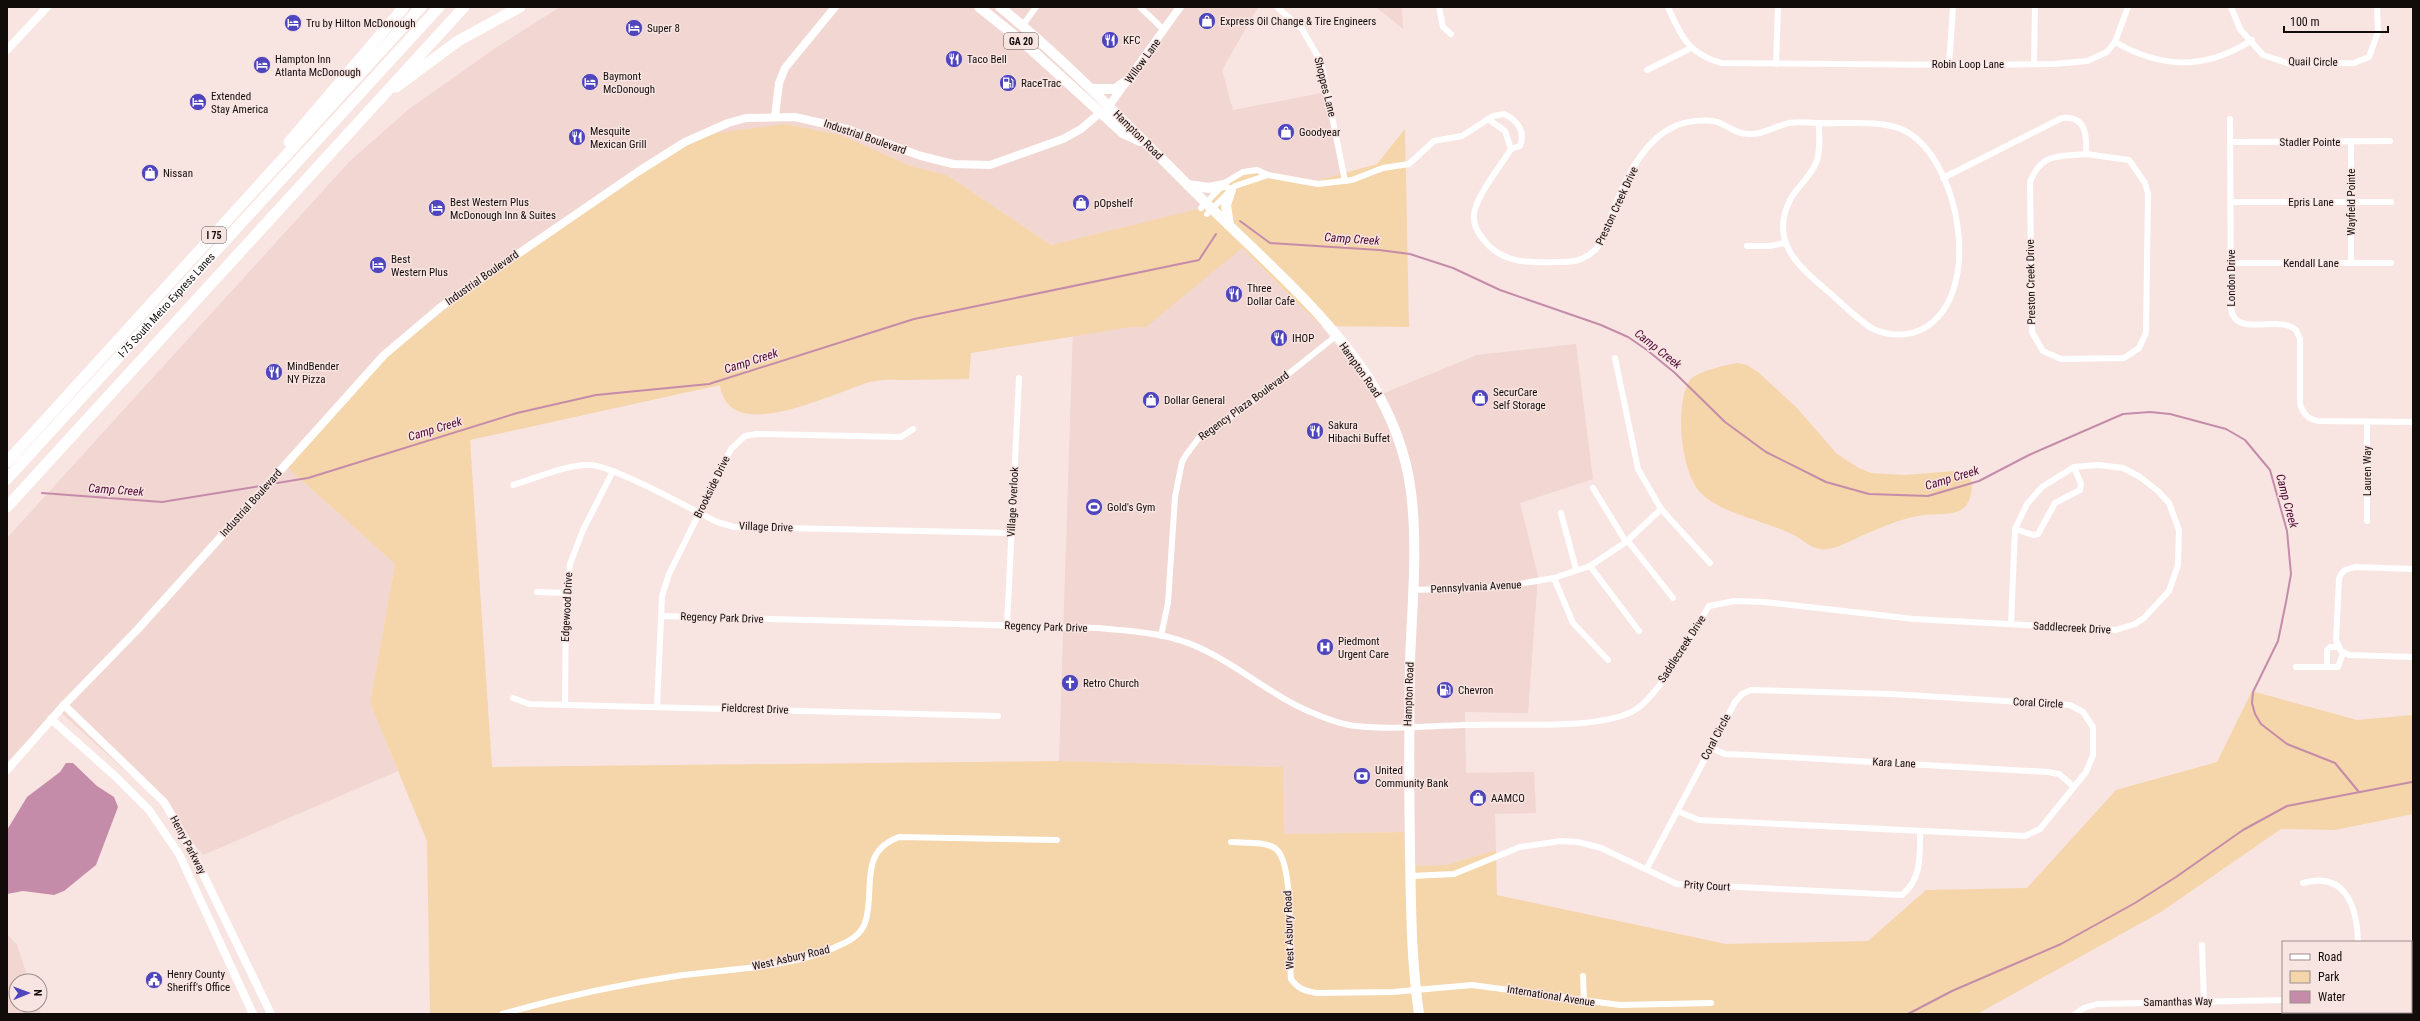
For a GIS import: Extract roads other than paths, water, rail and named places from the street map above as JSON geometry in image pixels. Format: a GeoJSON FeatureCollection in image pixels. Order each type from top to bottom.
{"type":"FeatureCollection","features":[{"type":"Feature","properties":{"kind":"highway"},"geometry":{"type":"LineString","coordinates":[[234,213],[315,110],[404,7]]}},
{"type":"Feature","properties":{"kind":"highway","name":"I 75"},"geometry":{"type":"LineString","coordinates":[[7,462],[421,7]]}},
{"type":"Feature","properties":{"kind":"highway","name":"I-75 South Metro Express Lanes"},"geometry":{"type":"LineString","coordinates":[[7,479],[439,7]]}},
{"type":"Feature","properties":{"kind":"highway","name":"I 75"},"geometry":{"type":"LineString","coordinates":[[7,507],[464,7]]}},
{"type":"Feature","properties":{"kind":"highway"},"geometry":{"type":"LineString","coordinates":[[384,94],[404,83],[458,42],[520,7]]}},
{"type":"Feature","properties":{"kind":"main road","name":"Hampton Road"},"geometry":{"type":"LineString","coordinates":[[978,7],[1147,145],[1188,185],[1206,209],[1229,225],[1336,336],[1368,378],[1381,399],[1402,449],[1408,473],[1413,508],[1413,590],[1408,726],[1411,936],[1419,1014]]}},
{"type":"Feature","properties":{"kind":"main road","name":"Hampton Road"},"geometry":{"type":"LineString","coordinates":[[1000,7],[1092,89],[1104,110],[1123,133],[1147,145]]}},
{"type":"Feature","properties":{"kind":"main road"},"geometry":{"type":"LineString","coordinates":[[1092,89],[1116,89],[1131,78]]}},
{"type":"Feature","properties":{"kind":"main road"},"geometry":{"type":"LineString","coordinates":[[1188,185],[1209,188],[1227,187],[1226,205],[1229,225]]}},
{"type":"Feature","properties":{"kind":"street"},"geometry":{"type":"LineString","coordinates":[[775,116],[777,92],[785,68],[835,7]]}},
{"type":"Feature","properties":{"kind":"street"},"geometry":{"type":"LineString","coordinates":[[1022,26],[1036,7]]}},
{"type":"Feature","properties":{"kind":"street"},"geometry":{"type":"LineString","coordinates":[[1140,7],[1164,30]]}},
{"type":"Feature","properties":{"kind":"street","name":"Willow Lane"},"geometry":{"type":"LineString","coordinates":[[1104,110],[1131,78],[1180,7]]}},
{"type":"Feature","properties":{"kind":"street","name":"Shoppes Lane"},"geometry":{"type":"LineString","coordinates":[[1277,7],[1302,30],[1321,62],[1345,181]]}},
{"type":"Feature","properties":{"kind":"street"},"geometry":{"type":"LineString","coordinates":[[1439,7],[1442,27],[1451,34]]}},
{"type":"Feature","properties":{"kind":"street"},"geometry":{"type":"LineString","coordinates":[[1647,70],[1691,48],[1668,7]]}},
{"type":"Feature","properties":{"kind":"street"},"geometry":{"type":"LineString","coordinates":[[1776,64],[1778,7]]}},
{"type":"Feature","properties":{"kind":"street"},"geometry":{"type":"LineString","coordinates":[[1949,65],[1953,7]]}},
{"type":"Feature","properties":{"kind":"street"},"geometry":{"type":"LineString","coordinates":[[2034,64],[2035,7]]}},
{"type":"Feature","properties":{"kind":"street","name":"Robin Loop Lane"},"geometry":{"type":"LineString","coordinates":[[1691,48],[1701,57],[1721,63],[1776,64],[1850,62],[1949,65],[2034,64],[2087,61],[2107,52],[2115,42],[2128,7]]}},
{"type":"Feature","properties":{"kind":"street","name":"Quail Circle"},"geometry":{"type":"LineString","coordinates":[[2231,7],[2240,29],[2252,40],[2263,55],[2290,64],[2354,63],[2369,57],[2378,32],[2377,7]]}},
{"type":"Feature","properties":{"kind":"street"},"geometry":{"type":"LineString","coordinates":[[7,50],[43,8]]}},
{"type":"Feature","properties":{"kind":"street"},"geometry":{"type":"LineString","coordinates":[[2115,42],[2150,58],[2180,62],[2218,58],[2252,40]]}},
{"type":"Feature","properties":{"kind":"street","name":"Industrial Boulevard"},"geometry":{"type":"LineString","coordinates":[[7,770],[64,705],[138,629],[379,360],[442,306],[638,171],[685,142],[728,122],[746,118],[775,116],[816,121],[847,129],[921,156],[953,164],[990,165],[1063,139],[1081,129],[1104,110]]}},
{"type":"Feature","properties":{"kind":"street","name":"Preston Creek Drive"},"geometry":{"type":"LineString","coordinates":[[1206,209],[1227,187],[1234,176],[1252,170],[1261,171],[1268,175],[1318,184],[1345,181],[1383,168],[1409,164],[1434,141],[1462,136],[1497,114],[1504,114],[1516,122],[1522,131],[1522,141],[1520,146],[1511,149],[1478,202],[1474,216],[1477,230],[1488,246],[1508,259],[1535,263],[1572,262],[1587,256],[1600,246],[1617,200],[1649,144],[1665,131],[1680,124],[1695,122],[1718,122],[1738,132],[1749,134],[1766,132],[1789,123],[1819,123],[1888,125],[1901,129],[1912,136],[1926,150],[1943,178],[1954,204],[1957,220],[1957,271],[1945,309],[1933,323],[1916,332],[1890,334],[1871,328],[1797,264],[1785,242],[1784,223],[1787,206],[1818,158],[1819,123]]}},
{"type":"Feature","properties":{"kind":"street"},"geometry":{"type":"LineString","coordinates":[[1943,178],[2062,118],[2073,119],[2083,127],[2087,136],[2086,154]]}},
{"type":"Feature","properties":{"kind":"street"},"geometry":{"type":"LineString","coordinates":[[1488,119],[1505,131],[1511,149]]}},
{"type":"Feature","properties":{"kind":"street","name":"London Drive"},"geometry":{"type":"LineString","coordinates":[[2230,119],[2231,309],[2235,319],[2244,324],[2289,325],[2299,334],[2300,403],[2304,414],[2316,421],[2413,422]]}},
{"type":"Feature","properties":{"kind":"street","name":"Stadler Pointe"},"geometry":{"type":"LineString","coordinates":[[2230,142],[2390,140]]}},
{"type":"Feature","properties":{"kind":"street","name":"Wayfield Pointe"},"geometry":{"type":"LineString","coordinates":[[2351,141],[2351,263]]}},
{"type":"Feature","properties":{"kind":"street","name":"Preston Creek Drive"},"geometry":{"type":"LineString","coordinates":[[2086,154],[2129,160],[2145,183],[2148,194],[2146,333],[2139,348],[2124,358],[2062,359],[2043,351],[2032,332],[2030,182],[2036,168],[2048,158],[2086,154]]}},
{"type":"Feature","properties":{"kind":"street","name":"Preston Creek Drive"},"geometry":{"type":"LineString","coordinates":[[1227,187],[1268,175]]}},
{"type":"Feature","properties":{"kind":"street","name":"Epris Lane"},"geometry":{"type":"LineString","coordinates":[[2231,202],[2391,202]]}},
{"type":"Feature","properties":{"kind":"street"},"geometry":{"type":"LineString","coordinates":[[1747,246],[1770,246],[1785,242]]}},
{"type":"Feature","properties":{"kind":"street","name":"Kendall Lane"},"geometry":{"type":"LineString","coordinates":[[2231,263],[2391,263]]}},
{"type":"Feature","properties":{"kind":"street","name":"Regency Plaza Boulevard"},"geometry":{"type":"LineString","coordinates":[[1161,636],[1168,604],[1175,497],[1182,462],[1186,455],[1198,439],[1258,398],[1336,336]]}},
{"type":"Feature","properties":{"kind":"street"},"geometry":{"type":"LineString","coordinates":[[1615,358],[1638,469],[1662,509],[1710,563]]}},
{"type":"Feature","properties":{"kind":"street","name":"Village Overlook"},"geometry":{"type":"LineString","coordinates":[[1007,626],[1019,378]]}},
{"type":"Feature","properties":{"kind":"street","name":"Lauren Way"},"geometry":{"type":"LineString","coordinates":[[2367,422],[2367,521]]}},
{"type":"Feature","properties":{"kind":"street","name":"Brookside Drive"},"geometry":{"type":"LineString","coordinates":[[657,707],[662,596],[669,574],[731,449],[745,436],[756,434],[901,437],[913,429]]}},
{"type":"Feature","properties":{"kind":"street","name":"Village Drive"},"geometry":{"type":"LineString","coordinates":[[513,485],[572,467],[590,464],[613,471],[717,522],[734,526],[1011,533]]}},
{"type":"Feature","properties":{"kind":"street","name":"Saddlecreek Drive"},"geometry":{"type":"LineString","coordinates":[[1408,726],[1583,723],[1622,716],[1636,710],[1660,684],[1709,606],[1734,601],[1805,605],[1914,618],[2011,624],[2116,630],[2135,624],[2144,618],[2169,591],[2178,565],[2179,530],[2169,503],[2158,491],[2140,477],[2123,468],[2098,465],[2074,467],[2042,487],[2027,504],[2015,529],[2011,624]]}},
{"type":"Feature","properties":{"kind":"street"},"geometry":{"type":"LineString","coordinates":[[2015,529],[2033,536],[2038,534],[2055,503],[2081,487],[2074,467]]}},
{"type":"Feature","properties":{"kind":"street","name":"Edgewood Drive"},"geometry":{"type":"LineString","coordinates":[[565,704],[566,593],[570,564],[574,552],[613,471]]}},
{"type":"Feature","properties":{"kind":"street"},"geometry":{"type":"LineString","coordinates":[[1593,488],[1626,541],[1673,598]]}},
{"type":"Feature","properties":{"kind":"street","name":"Pennsylvania Avenue"},"geometry":{"type":"LineString","coordinates":[[1413,590],[1501,587],[1554,578],[1590,566],[1626,541],[1662,509]]}},
{"type":"Feature","properties":{"kind":"street"},"geometry":{"type":"LineString","coordinates":[[1561,513],[1576,570]]}},
{"type":"Feature","properties":{"kind":"street"},"geometry":{"type":"LineString","coordinates":[[1590,566],[1639,631]]}},
{"type":"Feature","properties":{"kind":"street"},"geometry":{"type":"LineString","coordinates":[[2413,569],[2355,567],[2345,570],[2339,580],[2336,640],[2338,647],[2343,653],[2355,656],[2413,657]]}},
{"type":"Feature","properties":{"kind":"street"},"geometry":{"type":"LineString","coordinates":[[1554,578],[1573,623],[1608,660]]}},
{"type":"Feature","properties":{"kind":"street"},"geometry":{"type":"LineString","coordinates":[[537,592],[566,593]]}},
{"type":"Feature","properties":{"kind":"street","name":"Regency Park Drive"},"geometry":{"type":"LineString","coordinates":[[661,616],[1098,628],[1161,636],[1202,648],[1294,704],[1323,717],[1357,727],[1408,726]]}},
{"type":"Feature","properties":{"kind":"street"},"geometry":{"type":"LineString","coordinates":[[2327,667],[2327,650],[2330,647],[2338,647]]}},
{"type":"Feature","properties":{"kind":"street"},"geometry":{"type":"LineString","coordinates":[[2296,667],[2327,667],[2340,665],[2343,653]]}},
{"type":"Feature","properties":{"kind":"street","name":"Coral Circle"},"geometry":{"type":"LineString","coordinates":[[1647,868],[1677,811],[1711,748],[1735,702],[1742,694],[1751,690],[1891,694],[2070,705],[2083,712],[2093,727],[2093,755],[2086,772],[2073,786],[2040,829],[2025,836],[1700,820],[1677,811]]}},
{"type":"Feature","properties":{"kind":"street","name":"Fieldcrest Drive"},"geometry":{"type":"LineString","coordinates":[[513,698],[529,704],[998,716]]}},
{"type":"Feature","properties":{"kind":"street","name":"Henry Parkway"},"geometry":{"type":"LineString","coordinates":[[64,705],[164,802],[192,852],[270,1014]]}},
{"type":"Feature","properties":{"kind":"street","name":"Henry Parkway"},"geometry":{"type":"LineString","coordinates":[[51,719],[116,777],[149,810],[179,854],[253,1014]]}},
{"type":"Feature","properties":{"kind":"street","name":"Kara Lane"},"geometry":{"type":"LineString","coordinates":[[1711,748],[1725,754],[1750,756],[2048,772],[2059,774],[2073,786]]}},
{"type":"Feature","properties":{"kind":"street","name":"Prity Court"},"geometry":{"type":"LineString","coordinates":[[1410,876],[1454,874],[1520,846],[1561,841],[1578,842],[1601,848],[1647,868],[1677,884],[1902,895],[1917,878],[1920,859],[1920,832]]}},
{"type":"Feature","properties":{"kind":"street","name":"West Asbury Road"},"geometry":{"type":"LineString","coordinates":[[502,1014],[583,992],[683,976],[767,966],[839,946],[856,935],[865,923],[870,878],[876,854],[888,841],[899,837],[1057,840]]}},
{"type":"Feature","properties":{"kind":"street","name":"West Asbury Road"},"geometry":{"type":"LineString","coordinates":[[1231,842],[1266,845],[1276,849],[1282,857],[1286,867],[1289,963],[1291,979],[1296,986],[1317,993],[1416,990]]}},
{"type":"Feature","properties":{"kind":"street"},"geometry":{"type":"LineString","coordinates":[[2303,883],[2318,879],[2333,884],[2345,892],[2353,905],[2357,924],[2358,941]]}},
{"type":"Feature","properties":{"kind":"street"},"geometry":{"type":"LineString","coordinates":[[2202,945],[2204,1002]]}},
{"type":"Feature","properties":{"kind":"street"},"geometry":{"type":"LineString","coordinates":[[1583,976],[1584,1001]]}},
{"type":"Feature","properties":{"kind":"street","name":"International Avenue"},"geometry":{"type":"LineString","coordinates":[[1416,990],[1472,985],[1620,1005],[1711,1003]]}},
{"type":"Feature","properties":{"kind":"street","name":"Samanthas Way"},"geometry":{"type":"LineString","coordinates":[[2075,1014],[2084,1008],[2097,1004],[2282,1000]]}},
{"type":"Feature","properties":{"kind":"water"},"geometry":{"type":"Polygon","coordinates":[[[66,763],[73,763],[97,786],[114,797],[118,807],[96,865],[64,891],[54,895],[23,891],[7,894],[7,830],[27,797],[60,772],[66,763]]]}},
{"type":"Feature","properties":{"kind":"waterway","name":"Camp Creek"},"geometry":{"type":"LineString","coordinates":[[1240,221],[1270,243],[1379,250],[1410,254],[1453,268],[1500,290],[1601,325],[1628,337],[1647,350],[1675,373],[1725,422],[1766,452],[1826,482],[1869,494],[1928,496],[1979,481],[2029,455],[2123,414],[2150,412],[2170,414],[2226,429],[2245,440],[2270,470],[2287,531],[2291,574],[2278,641],[2253,692],[2252,703],[2255,714],[2261,724],[2287,744],[2335,763],[2359,792]]}},
{"type":"Feature","properties":{"kind":"waterway","name":"Camp Creek"},"geometry":{"type":"LineString","coordinates":[[277,483],[308,478],[517,413],[596,395],[709,384],[914,319],[1199,260],[1216,234]]}},
{"type":"Feature","properties":{"kind":"waterway","name":"Camp Creek"},"geometry":{"type":"LineString","coordinates":[[42,493],[162,502],[260,486]]}},
{"type":"Feature","properties":{"kind":"waterway"},"geometry":{"type":"LineString","coordinates":[[1908,1014],[1952,991],[2061,944],[2135,903],[2176,877],[2243,830],[2287,806],[2412,782]]}},
{"type":"Feature","properties":{"kind":"place","name":"Express Oil Change & Tire Engineers"},"geometry":{"type":"Point","coordinates":[1207,21]}},
{"type":"Feature","properties":{"kind":"place","name":"Tru by Hilton McDonough"},"geometry":{"type":"Point","coordinates":[293,23]}},
{"type":"Feature","properties":{"kind":"place","name":"Super 8"},"geometry":{"type":"Point","coordinates":[634,28]}},
{"type":"Feature","properties":{"kind":"place","name":"KFC"},"geometry":{"type":"Point","coordinates":[1110,40]}},
{"type":"Feature","properties":{"kind":"place","name":"Taco Bell"},"geometry":{"type":"Point","coordinates":[954,59]}},
{"type":"Feature","properties":{"kind":"place","name":"Hampton Inn Atlanta McDonough"},"geometry":{"type":"Point","coordinates":[262,65]}},
{"type":"Feature","properties":{"kind":"place","name":"Baymont McDonough"},"geometry":{"type":"Point","coordinates":[590,82]}},
{"type":"Feature","properties":{"kind":"place","name":"RaceTrac"},"geometry":{"type":"Point","coordinates":[1008,83]}},
{"type":"Feature","properties":{"kind":"place","name":"Extended Stay America"},"geometry":{"type":"Point","coordinates":[198,102]}},
{"type":"Feature","properties":{"kind":"place","name":"Goodyear"},"geometry":{"type":"Point","coordinates":[1286,132]}},
{"type":"Feature","properties":{"kind":"place","name":"Mesquite Mexican Grill"},"geometry":{"type":"Point","coordinates":[577,137]}},
{"type":"Feature","properties":{"kind":"place","name":"Nissan"},"geometry":{"type":"Point","coordinates":[150,173]}},
{"type":"Feature","properties":{"kind":"place","name":"pOpshelf"},"geometry":{"type":"Point","coordinates":[1081,203]}},
{"type":"Feature","properties":{"kind":"place","name":"Best Western Plus McDonough Inn & Suites"},"geometry":{"type":"Point","coordinates":[437,208]}},
{"type":"Feature","properties":{"kind":"place","name":"Best Western Plus"},"geometry":{"type":"Point","coordinates":[378,265]}},
{"type":"Feature","properties":{"kind":"place","name":"Three Dollar Cafe"},"geometry":{"type":"Point","coordinates":[1234,294]}},
{"type":"Feature","properties":{"kind":"place","name":"IHOP"},"geometry":{"type":"Point","coordinates":[1279,338]}},
{"type":"Feature","properties":{"kind":"place","name":"MindBender NY Pizza"},"geometry":{"type":"Point","coordinates":[274,372]}},
{"type":"Feature","properties":{"kind":"place","name":"SecurCare Self Storage"},"geometry":{"type":"Point","coordinates":[1480,398]}},
{"type":"Feature","properties":{"kind":"place","name":"Dollar General"},"geometry":{"type":"Point","coordinates":[1151,400]}},
{"type":"Feature","properties":{"kind":"place","name":"Sakura Hibachi Buffet"},"geometry":{"type":"Point","coordinates":[1315,431]}},
{"type":"Feature","properties":{"kind":"place","name":"Gold's Gym"},"geometry":{"type":"Point","coordinates":[1094,507]}},
{"type":"Feature","properties":{"kind":"place","name":"Piedmont Urgent Care"},"geometry":{"type":"Point","coordinates":[1325,647]}},
{"type":"Feature","properties":{"kind":"place","name":"Retro Church"},"geometry":{"type":"Point","coordinates":[1070,683]}},
{"type":"Feature","properties":{"kind":"place","name":"Chevron"},"geometry":{"type":"Point","coordinates":[1445,690]}},
{"type":"Feature","properties":{"kind":"place","name":"United Community Bank"},"geometry":{"type":"Point","coordinates":[1362,776]}},
{"type":"Feature","properties":{"kind":"place","name":"AAMCO"},"geometry":{"type":"Point","coordinates":[1478,798]}},
{"type":"Feature","properties":{"kind":"place","name":"Henry County Sheriff's Office"},"geometry":{"type":"Point","coordinates":[154,980]}}]}
